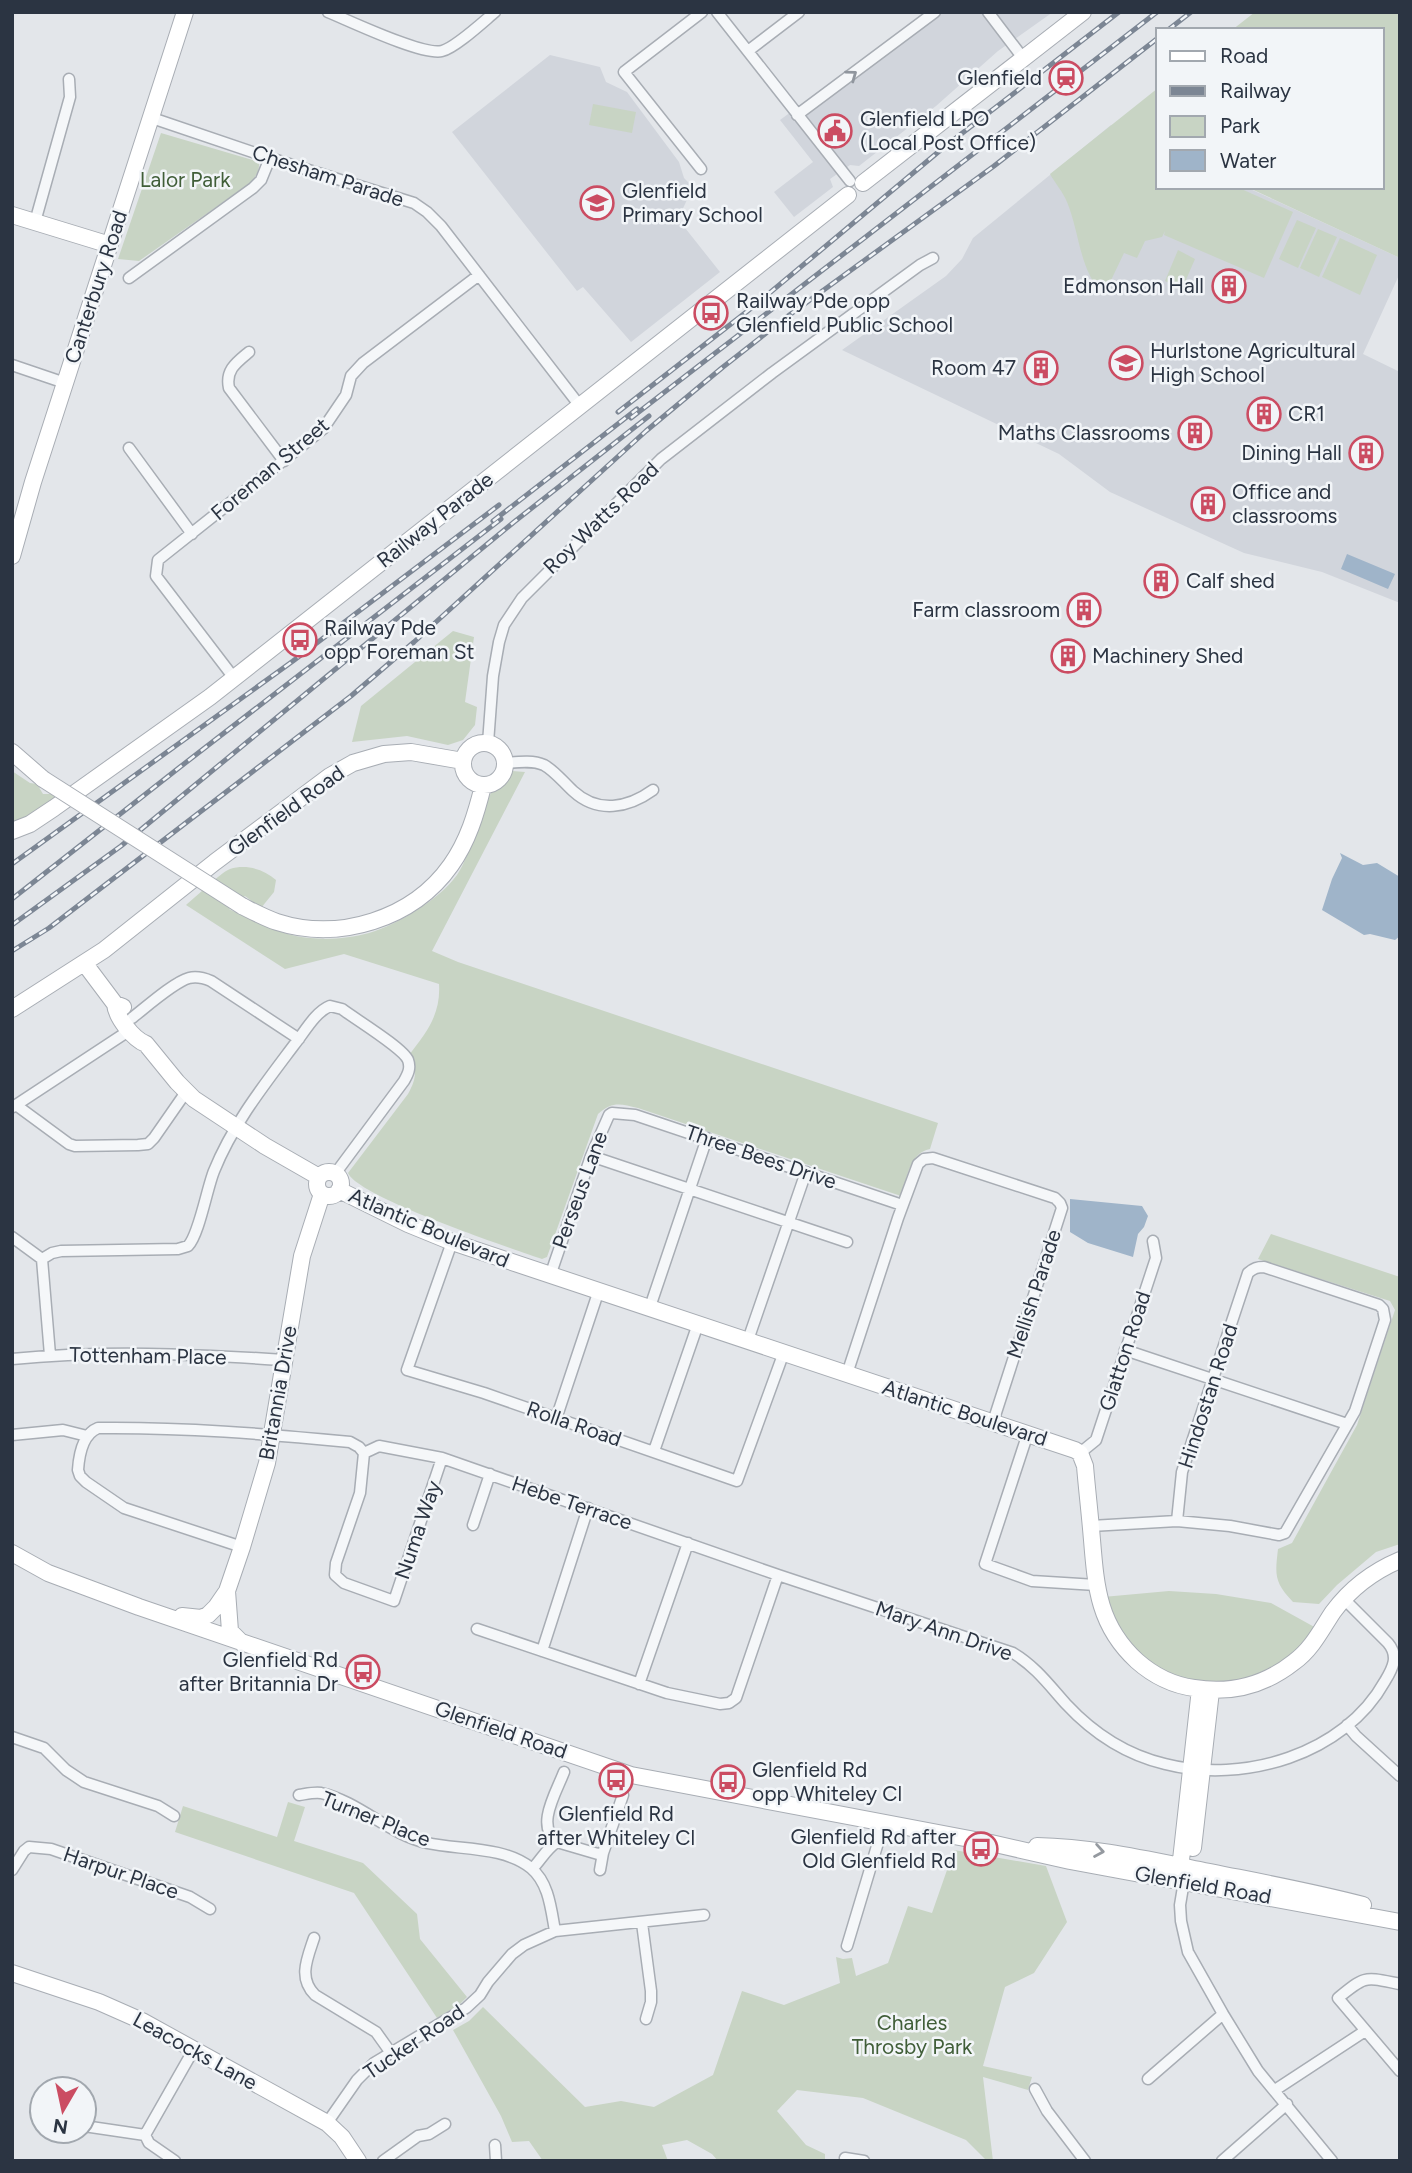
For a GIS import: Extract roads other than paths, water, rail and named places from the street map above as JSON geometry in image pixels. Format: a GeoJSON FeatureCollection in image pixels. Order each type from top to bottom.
{"type":"FeatureCollection","features":[{"type":"Feature","properties":{"kind":"street","name":"Canterbury Road"},"geometry":{"type":"LineString","coordinates":[[12,556],[33,482],[185,12]]}},
{"type":"Feature","properties":{"kind":"street"},"geometry":{"type":"LineString","coordinates":[[328,12],[413,46],[439,52],[450,48],[495,12]]}},
{"type":"Feature","properties":{"kind":"street"},"geometry":{"type":"LineString","coordinates":[[701,169],[624,72],[702,12]]}},
{"type":"Feature","properties":{"kind":"street"},"geometry":{"type":"LineString","coordinates":[[717,12],[854,186]]}},
{"type":"Feature","properties":{"kind":"street"},"geometry":{"type":"LineString","coordinates":[[748,51],[799,12]]}},
{"type":"Feature","properties":{"kind":"street"},"geometry":{"type":"LineString","coordinates":[[797,115],[935,12]]}},
{"type":"Feature","properties":{"kind":"street"},"geometry":{"type":"LineString","coordinates":[[988,12],[1023,58]]}},
{"type":"Feature","properties":{"kind":"street","name":"Railway Parade"},"geometry":{"type":"LineString","coordinates":[[12,831],[30,824],[54,808],[234,678],[854,186],[1083,12]]}},
{"type":"Feature","properties":{"kind":"street"},"geometry":{"type":"LineString","coordinates":[[35,222],[70,97],[69,79]]}},
{"type":"Feature","properties":{"kind":"street","name":"Chesham Parade"},"geometry":{"type":"LineString","coordinates":[[152,118],[414,203],[442,226],[580,406]]}},
{"type":"Feature","properties":{"kind":"street"},"geometry":{"type":"LineString","coordinates":[[130,278],[253,188],[261,180],[270,158]]}},
{"type":"Feature","properties":{"kind":"street"},"geometry":{"type":"LineString","coordinates":[[12,215],[110,245]]}},
{"type":"Feature","properties":{"kind":"street","name":"Roy Watts Road"},"geometry":{"type":"LineString","coordinates":[[488,743],[493,676],[499,642],[504,625],[522,598],[661,459],[772,373],[933,258]]}},
{"type":"Feature","properties":{"kind":"street","name":"Foreman Street"},"geometry":{"type":"LineString","coordinates":[[234,678],[156,576],[158,560],[323,429],[346,395],[351,376],[363,363],[479,275]]}},
{"type":"Feature","properties":{"kind":"street"},"geometry":{"type":"LineString","coordinates":[[250,352],[230,370],[227,380],[229,388],[284,461]]}},
{"type":"Feature","properties":{"kind":"street"},"geometry":{"type":"LineString","coordinates":[[12,365],[65,383]]}},
{"type":"Feature","properties":{"kind":"street"},"geometry":{"type":"LineString","coordinates":[[129,448],[192,534]]}},
{"type":"Feature","properties":{"kind":"street","name":"Canterbury Road"},"geometry":{"type":"LineString","coordinates":[[12,535],[33,482]]}},
{"type":"Feature","properties":{"kind":"street"},"geometry":{"type":"LineString","coordinates":[[488,743],[501,751],[506,763],[505,771],[494,783],[483,786],[467,777],[463,761],[471,747],[488,743]]}},
{"type":"Feature","properties":{"kind":"street"},"geometry":{"type":"LineString","coordinates":[[12,752],[42,778],[242,906],[276,922],[316,929],[360,925],[398,911],[428,890],[450,866],[468,835],[483,786]]}},
{"type":"Feature","properties":{"kind":"street","name":"Glenfield Road"},"geometry":{"type":"LineString","coordinates":[[12,1009],[85,964],[308,792],[353,763],[398,752],[425,753],[463,761]]}},
{"type":"Feature","properties":{"kind":"street"},"geometry":{"type":"LineString","coordinates":[[506,763],[543,765],[575,793],[601,806],[629,804],[653,790]]}},
{"type":"Feature","properties":{"kind":"street"},"geometry":{"type":"LineString","coordinates":[[12,764],[42,778]]}},
{"type":"Feature","properties":{"kind":"street"},"geometry":{"type":"LineString","coordinates":[[42,1259],[61,1251],[178,1249],[188,1246],[194,1238],[224,1147],[236,1127],[265,1083],[325,1008],[337,1007],[402,1052],[409,1063],[409,1073],[404,1081],[327,1175],[317,1186],[323,1194],[332,1196],[339,1190],[340,1181],[327,1175],[301,1168],[236,1127],[186,1092],[146,1044],[139,1042],[123,1007],[115,1004],[85,964]]}},
{"type":"Feature","properties":{"kind":"street"},"geometry":{"type":"LineString","coordinates":[[186,1092],[154,1138],[148,1144],[138,1145],[75,1146],[14,1106],[131,1024],[180,982],[190,978],[202,977],[211,981],[299,1039]]}},
{"type":"Feature","properties":{"kind":"street","name":"Three Bees Drive"},"geometry":{"type":"LineString","coordinates":[[618,1113],[635,1115],[707,1138],[902,1205]]}},
{"type":"Feature","properties":{"kind":"street","name":"Perseus Lane"},"geometry":{"type":"LineString","coordinates":[[550,1276],[591,1156],[609,1115],[618,1113]]}},
{"type":"Feature","properties":{"kind":"street"},"geometry":{"type":"LineString","coordinates":[[650,1307],[707,1138]]}},
{"type":"Feature","properties":{"kind":"street"},"geometry":{"type":"LineString","coordinates":[[591,1156],[847,1242]]}},
{"type":"Feature","properties":{"kind":"street","name":"Mellish Parade"},"geometry":{"type":"LineString","coordinates":[[847,1374],[918,1164],[924,1159],[933,1158],[1055,1198],[1062,1208],[993,1422]]}},
{"type":"Feature","properties":{"kind":"street"},"geometry":{"type":"LineString","coordinates":[[748,1340],[806,1172]]}},
{"type":"Feature","properties":{"kind":"street","name":"Atlantic Boulevard"},"geometry":{"type":"LineString","coordinates":[[339,1190],[452,1242],[1028,1433],[1080,1453]]}},
{"type":"Feature","properties":{"kind":"street","name":"Britannia Drive"},"geometry":{"type":"LineString","coordinates":[[139,1607],[201,1618],[208,1615],[227,1591],[260,1491],[302,1256],[323,1194]]}},
{"type":"Feature","properties":{"kind":"street"},"geometry":{"type":"LineString","coordinates":[[12,1237],[42,1259],[50,1355]]}},
{"type":"Feature","properties":{"kind":"street","name":"Glatton Road"},"geometry":{"type":"LineString","coordinates":[[1080,1453],[1096,1440],[1156,1258],[1153,1241]]}},
{"type":"Feature","properties":{"kind":"street","name":"Rolla Road"},"geometry":{"type":"LineString","coordinates":[[452,1242],[407,1370],[484,1393],[737,1481],[784,1352]]}},
{"type":"Feature","properties":{"kind":"street","name":"Hindostan Road"},"geometry":{"type":"LineString","coordinates":[[1177,1521],[1182,1472],[1248,1273],[1257,1266],[1383,1309],[1385,1320],[1355,1411],[1347,1424]]}},
{"type":"Feature","properties":{"kind":"street"},"geometry":{"type":"LineString","coordinates":[[556,1419],[599,1290]]}},
{"type":"Feature","properties":{"kind":"street"},"geometry":{"type":"LineString","coordinates":[[654,1451],[698,1324]]}},
{"type":"Feature","properties":{"kind":"street"},"geometry":{"type":"LineString","coordinates":[[1091,1526],[1177,1521],[1230,1526],[1279,1535],[1285,1533],[1347,1424],[1125,1350]]}},
{"type":"Feature","properties":{"kind":"street","name":"Tottenham Place"},"geometry":{"type":"LineString","coordinates":[[12,1359],[50,1355],[147,1353],[284,1360]]}},
{"type":"Feature","properties":{"kind":"street"},"geometry":{"type":"LineString","coordinates":[[242,1547],[124,1508],[86,1482],[78,1470],[87,1436],[98,1428],[218,1430],[350,1442],[364,1453]]}},
{"type":"Feature","properties":{"kind":"street"},"geometry":{"type":"LineString","coordinates":[[12,1435],[63,1430],[87,1436]]}},
{"type":"Feature","properties":{"kind":"street"},"geometry":{"type":"LineString","coordinates":[[1028,1433],[985,1564],[1032,1581],[1096,1585]]}},
{"type":"Feature","properties":{"kind":"street","name":"Hebe Terrace"},"geometry":{"type":"LineString","coordinates":[[364,1453],[379,1446],[442,1458],[778,1575]]}},
{"type":"Feature","properties":{"kind":"street","name":"Numa Way"},"geometry":{"type":"LineString","coordinates":[[364,1453],[359,1493],[336,1563],[335,1575],[344,1583],[394,1601],[442,1458]]}},
{"type":"Feature","properties":{"kind":"street"},"geometry":{"type":"LineString","coordinates":[[1080,1453],[1085,1466],[1096,1585],[1111,1630],[1128,1652],[1160,1678],[1185,1687],[1222,1691],[1249,1686],[1286,1669],[1312,1646],[1344,1599],[1366,1579],[1400,1560]]}},
{"type":"Feature","properties":{"kind":"street"},"geometry":{"type":"LineString","coordinates":[[473,1525],[490,1474]]}},
{"type":"Feature","properties":{"kind":"street"},"geometry":{"type":"LineString","coordinates":[[542,1651],[588,1508]]}},
{"type":"Feature","properties":{"kind":"street"},"geometry":{"type":"LineString","coordinates":[[639,1684],[688,1543]]}},
{"type":"Feature","properties":{"kind":"street","name":"Glenfield Road"},"geometry":{"type":"LineString","coordinates":[[12,1553],[48,1573],[139,1607],[631,1775],[1007,1846],[1084,1849],[1400,1922]]}},
{"type":"Feature","properties":{"kind":"street"},"geometry":{"type":"LineString","coordinates":[[477,1629],[667,1693],[720,1704],[729,1703],[736,1698],[778,1575]]}},
{"type":"Feature","properties":{"kind":"street","name":"Mary Ann Drive"},"geometry":{"type":"LineString","coordinates":[[778,1575],[1013,1653],[1027,1661],[1074,1712],[1102,1736],[1135,1754],[1157,1762],[1196,1770],[1248,1769],[1281,1760],[1320,1742],[1347,1725],[1383,1685],[1395,1656],[1388,1643],[1344,1599]]}},
{"type":"Feature","properties":{"kind":"street","name":"Britannia Drive"},"geometry":{"type":"LineString","coordinates":[[227,1591],[230,1631],[242,1643]]}},
{"type":"Feature","properties":{"kind":"street"},"geometry":{"type":"LineString","coordinates":[[1205,1690],[1181,1906],[1183,1934],[1188,1952],[1258,2071],[1332,2161]]}},
{"type":"Feature","properties":{"kind":"street"},"geometry":{"type":"LineString","coordinates":[[1347,1725],[1400,1776]]}},
{"type":"Feature","properties":{"kind":"street"},"geometry":{"type":"LineString","coordinates":[[12,1737],[44,1748],[66,1770],[84,1782],[158,1806],[174,1816]]}},
{"type":"Feature","properties":{"kind":"street"},"geometry":{"type":"LineString","coordinates":[[564,1772],[546,1823],[550,1836],[557,1842],[598,1854],[603,1853]]}},
{"type":"Feature","properties":{"kind":"street","name":"Turner Place"},"geometry":{"type":"LineString","coordinates":[[299,1795],[318,1793],[360,1809],[410,1838],[428,1843],[479,1849],[519,1861],[532,1869]]}},
{"type":"Feature","properties":{"kind":"street"},"geometry":{"type":"LineString","coordinates":[[600,1870],[603,1853],[623,1795]]}},
{"type":"Feature","properties":{"kind":"street"},"geometry":{"type":"LineString","coordinates":[[847,1946],[882,1823]]}},
{"type":"Feature","properties":{"kind":"street"},"geometry":{"type":"LineString","coordinates":[[555,1931],[547,1892],[543,1882],[532,1869],[549,1847],[557,1842]]}},
{"type":"Feature","properties":{"kind":"street","name":"Harpur Place"},"geometry":{"type":"LineString","coordinates":[[12,1870],[29,1847],[51,1849],[190,1897],[210,1909]]}},
{"type":"Feature","properties":{"kind":"street","name":"Glenfield Road"},"geometry":{"type":"LineString","coordinates":[[1185,1872],[1312,1892],[1400,1913]]}},
{"type":"Feature","properties":{"kind":"street","name":"Tucker Road"},"geometry":{"type":"LineString","coordinates":[[327,2123],[357,2080],[374,2063],[466,2008],[480,1995],[512,1954],[536,1939],[555,1931],[704,1915]]}},
{"type":"Feature","properties":{"kind":"street"},"geometry":{"type":"LineString","coordinates":[[642,1923],[651,1991],[646,2019]]}},
{"type":"Feature","properties":{"kind":"street"},"geometry":{"type":"LineString","coordinates":[[314,1938],[304,1971],[309,1989],[376,2032],[391,2053]]}},
{"type":"Feature","properties":{"kind":"street","name":"Leacocks Lane"},"geometry":{"type":"LineString","coordinates":[[12,1973],[118,2009],[194,2049],[327,2123],[342,2137],[358,2161]]}},
{"type":"Feature","properties":{"kind":"street"},"geometry":{"type":"LineString","coordinates":[[1400,1984],[1377,1979],[1360,1980],[1338,1998],[1400,2071]]}},
{"type":"Feature","properties":{"kind":"street"},"geometry":{"type":"LineString","coordinates":[[1148,2079],[1223,2014]]}},
{"type":"Feature","properties":{"kind":"street"},"geometry":{"type":"LineString","coordinates":[[1275,2090],[1365,2032]]}},
{"type":"Feature","properties":{"kind":"street"},"geometry":{"type":"LineString","coordinates":[[145,2136],[194,2049]]}},
{"type":"Feature","properties":{"kind":"street"},"geometry":{"type":"LineString","coordinates":[[1035,2089],[1047,2111],[1085,2161]]}},
{"type":"Feature","properties":{"kind":"street"},"geometry":{"type":"LineString","coordinates":[[1222,2161],[1287,2104]]}},
{"type":"Feature","properties":{"kind":"street"},"geometry":{"type":"LineString","coordinates":[[383,2161],[418,2136],[429,2134],[445,2124]]}},
{"type":"Feature","properties":{"kind":"street"},"geometry":{"type":"LineString","coordinates":[[98,2128],[145,2136]]}},
{"type":"Feature","properties":{"kind":"street"},"geometry":{"type":"LineString","coordinates":[[145,2136],[149,2144],[175,2161]]}},
{"type":"Feature","properties":{"kind":"street"},"geometry":{"type":"LineString","coordinates":[[495,2145],[496,2161]]}},
{"type":"Feature","properties":{"kind":"street"},"geometry":{"type":"LineString","coordinates":[[845,2158],[864,2161]]}},
{"type":"Feature","properties":{"kind":"water"},"geometry":{"type":"Polygon","coordinates":[[[1347,554],[1395,574],[1388,589],[1341,569],[1347,554]]]}},
{"type":"Feature","properties":{"kind":"water"},"geometry":{"type":"Polygon","coordinates":[[[1340,853],[1363,865],[1377,863],[1400,877],[1400,936],[1395,940],[1364,935],[1322,910],[1342,858],[1340,853]]]}},
{"type":"Feature","properties":{"kind":"water"},"geometry":{"type":"Polygon","coordinates":[[[1070,1199],[1142,1206],[1148,1216],[1138,1234],[1133,1257],[1088,1243],[1070,1232],[1070,1199]]]}},
{"type":"Feature","properties":{"kind":"railway"},"geometry":{"type":"LineString","coordinates":[[618,412],[754,306],[943,148],[1119,12]]}},
{"type":"Feature","properties":{"kind":"railway"},"geometry":{"type":"LineString","coordinates":[[631,418],[1157,12]]}},
{"type":"Feature","properties":{"kind":"railway"},"geometry":{"type":"LineString","coordinates":[[1171,28],[1191,12]]}},
{"type":"Feature","properties":{"kind":"railway"},"geometry":{"type":"LineString","coordinates":[[12,951],[49,928],[351,696],[646,431],[723,367],[788,316],[994,166],[1156,40]]}},
{"type":"Feature","properties":{"kind":"railway"},"geometry":{"type":"LineString","coordinates":[[493,521],[637,409]]}},
{"type":"Feature","properties":{"kind":"railway"},"geometry":{"type":"LineString","coordinates":[[12,925],[121,846],[514,522],[649,416]]}},
{"type":"Feature","properties":{"kind":"railway"},"geometry":{"type":"LineString","coordinates":[[12,864],[293,661],[499,505]]}},
{"type":"Feature","properties":{"kind":"railway"},"geometry":{"type":"LineString","coordinates":[[12,899],[501,519]]}},
{"type":"Feature","properties":{"kind":"place","name":"Glenfield"},"geometry":{"type":"Point","coordinates":[1066,78]}},
{"type":"Feature","properties":{"kind":"place","name":"Glenfield LPO (Local Post Office)"},"geometry":{"type":"Point","coordinates":[835,131]}},
{"type":"Feature","properties":{"kind":"place","name":"Glenfield Primary School"},"geometry":{"type":"Point","coordinates":[597,203]}},
{"type":"Feature","properties":{"kind":"place","name":"Edmonson Hall"},"geometry":{"type":"Point","coordinates":[1229,286]}},
{"type":"Feature","properties":{"kind":"place","name":"Railway Pde opp Glenfield Public School"},"geometry":{"type":"Point","coordinates":[711,313]}},
{"type":"Feature","properties":{"kind":"place","name":"Hurlstone Agricultural High School"},"geometry":{"type":"Point","coordinates":[1126,363]}},
{"type":"Feature","properties":{"kind":"place","name":"Room 47"},"geometry":{"type":"Point","coordinates":[1041,368]}},
{"type":"Feature","properties":{"kind":"place","name":"CR1"},"geometry":{"type":"Point","coordinates":[1264,414]}},
{"type":"Feature","properties":{"kind":"place","name":"Maths Classrooms"},"geometry":{"type":"Point","coordinates":[1195,433]}},
{"type":"Feature","properties":{"kind":"place","name":"Dining Hall"},"geometry":{"type":"Point","coordinates":[1366,453]}},
{"type":"Feature","properties":{"kind":"place","name":"Office and classrooms"},"geometry":{"type":"Point","coordinates":[1208,504]}},
{"type":"Feature","properties":{"kind":"place","name":"Calf shed"},"geometry":{"type":"Point","coordinates":[1161,581]}},
{"type":"Feature","properties":{"kind":"place","name":"Farm classroom"},"geometry":{"type":"Point","coordinates":[1084,610]}},
{"type":"Feature","properties":{"kind":"place","name":"Railway Pde opp Foreman St"},"geometry":{"type":"Point","coordinates":[300,640]}},
{"type":"Feature","properties":{"kind":"place","name":"Machinery Shed"},"geometry":{"type":"Point","coordinates":[1068,656]}},
{"type":"Feature","properties":{"kind":"place","name":"Glenfield Rd after Britannia Dr"},"geometry":{"type":"Point","coordinates":[363,1672]}},
{"type":"Feature","properties":{"kind":"place","name":"Glenfield Rd after Whiteley Cl"},"geometry":{"type":"Point","coordinates":[616,1780]}},
{"type":"Feature","properties":{"kind":"place","name":"Glenfield Rd opp Whiteley Cl"},"geometry":{"type":"Point","coordinates":[728,1782]}},
{"type":"Feature","properties":{"kind":"place","name":"Glenfield Rd after Old Glenfield Rd"},"geometry":{"type":"Point","coordinates":[981,1849]}},
{"type":"Feature","properties":{"kind":"park label","name":"Lalor Park"},"geometry":{"type":"Point","coordinates":[185,180]}},
{"type":"Feature","properties":{"kind":"park label","name":"Charles Throsby Park"},"geometry":{"type":"Point","coordinates":[912,2035]}}]}
